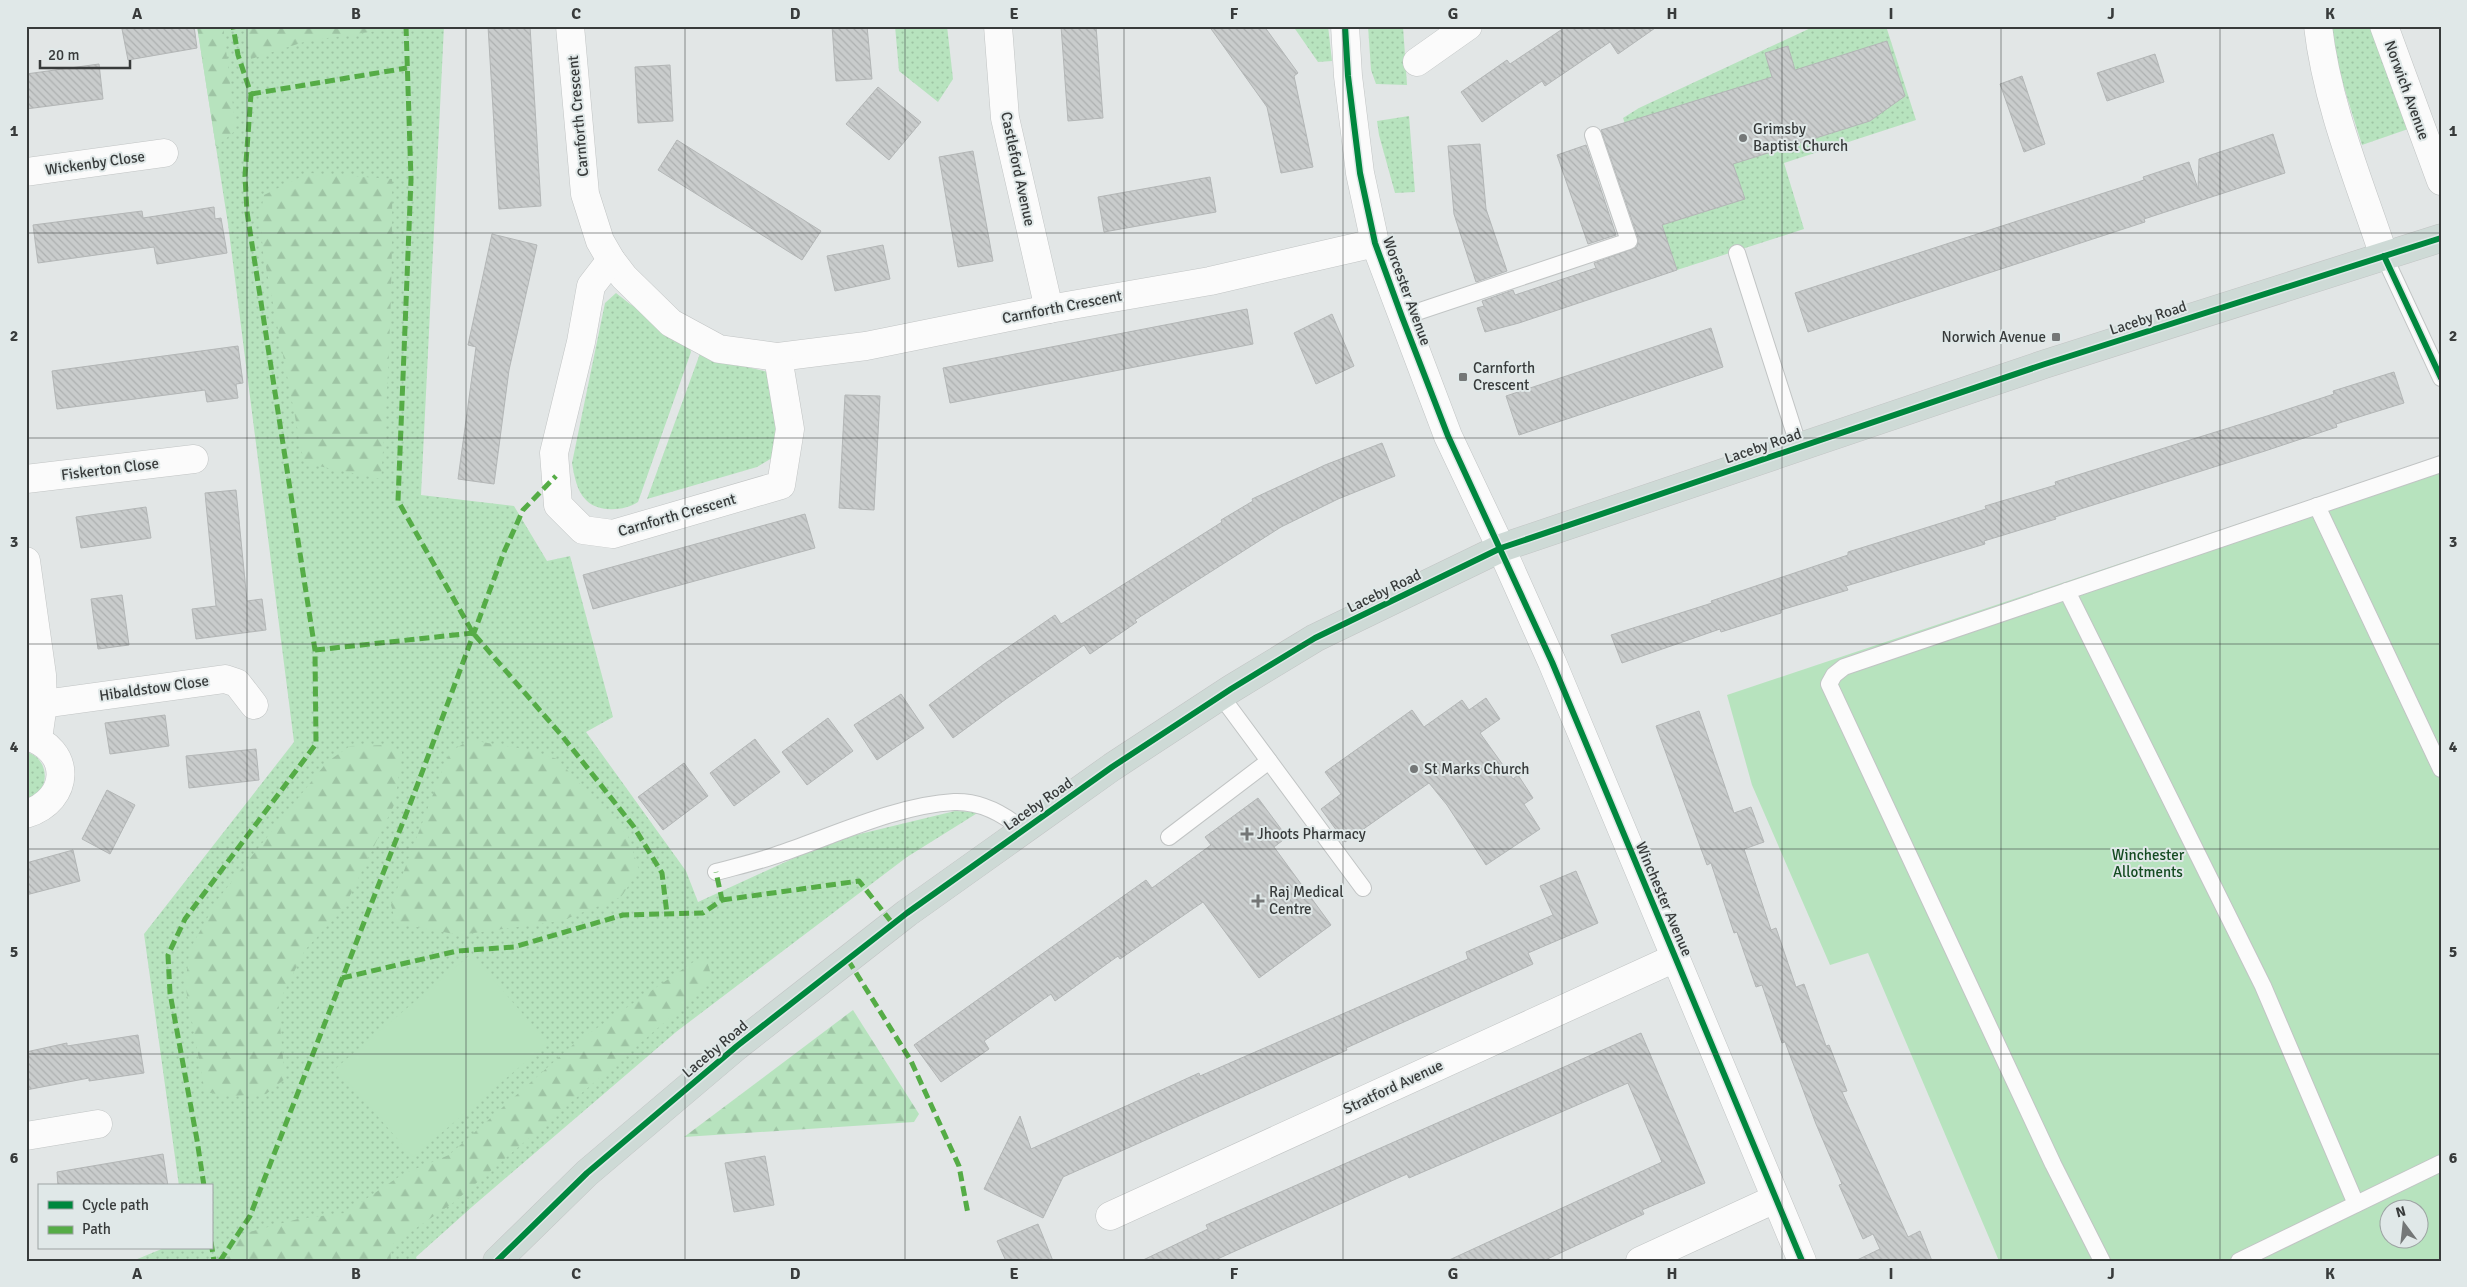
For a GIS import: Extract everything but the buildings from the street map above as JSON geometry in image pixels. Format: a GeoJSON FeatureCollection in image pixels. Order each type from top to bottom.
{"type":"FeatureCollection","features":[{"type":"Feature","properties":{"kind":"highway","name":"Laceby Road"},"geometry":{"type":"LineString","coordinates":[[496,1261],[587,1173],[737,1046],[907,913],[1112,767],[1221,696],[1316,638],[1501,548],[2045,364],[2441,238]]}},
{"type":"Feature","properties":{"kind":"street","name":"Carnforth Crescent"},"geometry":{"type":"LineString","coordinates":[[570,26],[585,194],[600,241],[624,277],[671,323],[719,349],[778,357],[866,346],[1048,309],[1210,281],[1375,244]]}},
{"type":"Feature","properties":{"kind":"street","name":"Castleford Avenue"},"geometry":{"type":"LineString","coordinates":[[998,26],[1005,118],[1048,309]]}},
{"type":"Feature","properties":{"kind":"street","name":"Worcester Avenue"},"geometry":{"type":"LineString","coordinates":[[1345,26],[1348,76],[1360,173],[1375,244],[1448,436],[1501,548]]}},
{"type":"Feature","properties":{"kind":"street"},"geometry":{"type":"LineString","coordinates":[[1418,62],[1468,26]]}},
{"type":"Feature","properties":{"kind":"street"},"geometry":{"type":"LineString","coordinates":[[2318,26],[2322,59],[2334,107],[2384,256]]}},
{"type":"Feature","properties":{"kind":"street","name":"Norwich Avenue"},"geometry":{"type":"LineString","coordinates":[[2384,26],[2441,181]]}},
{"type":"Feature","properties":{"kind":"street","name":"Wickenby Close"},"geometry":{"type":"LineString","coordinates":[[26,172],[164,153]]}},
{"type":"Feature","properties":{"kind":"street","name":"Carnforth Crescent"},"geometry":{"type":"LineString","coordinates":[[611,260],[591,286],[581,342],[554,453],[558,505],[583,530],[613,534],[781,485],[790,429],[778,357]]}},
{"type":"Feature","properties":{"kind":"street","name":"Fiskerton Close"},"geometry":{"type":"LineString","coordinates":[[26,479],[194,460]]}},
{"type":"Feature","properties":{"kind":"street","name":"Winchester Avenue"},"geometry":{"type":"LineString","coordinates":[[1501,548],[1552,662],[1802,1261]]}},
{"type":"Feature","properties":{"kind":"street"},"geometry":{"type":"LineString","coordinates":[[26,561],[42,675],[43,704],[32,738],[51,749],[58,760],[60,783],[50,802],[40,810],[26,814]]}},
{"type":"Feature","properties":{"kind":"street","name":"Hibaldstow Close"},"geometry":{"type":"LineString","coordinates":[[43,704],[225,679],[237,683],[254,706]]}},
{"type":"Feature","properties":{"kind":"street","name":"Stratford Avenue"},"geometry":{"type":"LineString","coordinates":[[1110,1216],[1675,958]]}},
{"type":"Feature","properties":{"kind":"street"},"geometry":{"type":"LineString","coordinates":[[26,1136],[98,1124]]}},
{"type":"Feature","properties":{"kind":"street"},"geometry":{"type":"LineString","coordinates":[[1640,1261],[1775,1199]]}},
{"type":"Feature","properties":{"kind":"lane"},"geometry":{"type":"LineString","coordinates":[[1402,317],[1629,241],[1593,135]]}},
{"type":"Feature","properties":{"kind":"lane"},"geometry":{"type":"LineString","coordinates":[[1737,253],[1799,447]]}},
{"type":"Feature","properties":{"kind":"lane"},"geometry":{"type":"LineString","coordinates":[[2384,256],[2441,378]]}},
{"type":"Feature","properties":{"kind":"lane"},"geometry":{"type":"LineString","coordinates":[[2102,1261],[2052,1164],[1829,684],[1834,675],[1844,667],[2441,464]]}},
{"type":"Feature","properties":{"kind":"lane"},"geometry":{"type":"LineString","coordinates":[[2317,506],[2441,769]]}},
{"type":"Feature","properties":{"kind":"lane"},"geometry":{"type":"LineString","coordinates":[[2067,591],[2263,986],[2356,1204]]}},
{"type":"Feature","properties":{"kind":"lane"},"geometry":{"type":"LineString","coordinates":[[1221,696],[1363,888]]}},
{"type":"Feature","properties":{"kind":"lane"},"geometry":{"type":"LineString","coordinates":[[1169,837],[1269,761]]}},
{"type":"Feature","properties":{"kind":"lane"},"geometry":{"type":"LineString","coordinates":[[716,872],[780,854],[870,821],[927,806],[955,802],[983,807],[1005,815],[1023,830]]}},
{"type":"Feature","properties":{"kind":"lane"},"geometry":{"type":"LineString","coordinates":[[2239,1261],[2441,1163]]}},
{"type":"Feature","properties":{"kind":"green space"},"geometry":{"type":"Polygon","coordinates":[[[197,26],[444,26],[421,495],[514,506],[547,561],[570,556],[613,717],[586,732],[686,871],[698,902],[831,841],[955,811],[979,812],[907,857],[676,1032],[473,1206],[416,1257],[417,1261],[135,1260],[159,1250],[212,1250],[212,1184],[179,1184],[144,934],[294,742],[228,224],[197,26]]]}},
{"type":"Feature","properties":{"kind":"green space"},"geometry":{"type":"Polygon","coordinates":[[[197,26],[223,26],[236,130],[216,147],[197,26]]]}},
{"type":"Feature","properties":{"kind":"green space"},"geometry":{"type":"Polygon","coordinates":[[[244,26],[383,26],[383,30],[307,41],[251,59],[244,26]]]}},
{"type":"Feature","properties":{"kind":"green space"},"geometry":{"type":"Polygon","coordinates":[[[895,26],[947,26],[953,79],[938,102],[899,71],[895,26]]]}},
{"type":"Feature","properties":{"kind":"green space"},"geometry":{"type":"Polygon","coordinates":[[[1293,26],[1328,26],[1332,61],[1318,62],[1293,26]]]}},
{"type":"Feature","properties":{"kind":"green space"},"geometry":{"type":"Polygon","coordinates":[[[1368,26],[1403,26],[1407,85],[1376,84],[1371,70],[1368,26]]]}},
{"type":"Feature","properties":{"kind":"green space"},"geometry":{"type":"Polygon","coordinates":[[[1815,26],[1886,26],[1916,120],[1784,163],[1804,229],[1677,270],[1623,118],[1639,108],[1815,26]]]}},
{"type":"Feature","properties":{"kind":"green space"},"geometry":{"type":"Polygon","coordinates":[[[2331,26],[2371,26],[2411,128],[2362,145],[2340,72],[2331,26]]]}},
{"type":"Feature","properties":{"kind":"green space"},"geometry":{"type":"Polygon","coordinates":[[[1409,116],[1415,192],[1395,193],[1377,121],[1409,116]]]}},
{"type":"Feature","properties":{"kind":"green space"},"geometry":{"type":"Polygon","coordinates":[[[309,173],[392,179],[390,329],[381,479],[304,463],[263,252],[260,216],[264,195],[309,173]]]}},
{"type":"Feature","properties":{"kind":"green space"},"geometry":{"type":"Polygon","coordinates":[[[616,293],[630,304],[680,334],[688,341],[691,352],[638,502],[619,509],[604,509],[591,504],[580,493],[572,463],[605,303],[616,293]]]}},
{"type":"Feature","properties":{"kind":"green space"},"geometry":{"type":"Polygon","coordinates":[[[702,348],[747,367],[768,372],[780,410],[772,458],[757,467],[647,499],[702,348]]]}},
{"type":"Feature","properties":{"kind":"green space","name":"Winchester Allotments"},"geometry":{"type":"Polygon","coordinates":[[[2441,456],[2441,1261],[1999,1261],[1868,953],[1830,965],[1752,785],[1727,695],[2441,456]]]}},
{"type":"Feature","properties":{"kind":"green space"},"geometry":{"type":"Polygon","coordinates":[[[470,740],[530,750],[557,759],[628,836],[639,870],[621,897],[561,921],[459,935],[396,923],[391,905],[443,768],[451,751],[470,740]]]}},
{"type":"Feature","properties":{"kind":"green space"},"geometry":{"type":"Polygon","coordinates":[[[389,745],[402,752],[395,803],[344,908],[305,950],[278,1004],[285,1079],[266,1094],[230,1096],[205,1092],[185,984],[190,949],[218,899],[255,852],[327,762],[350,746],[389,745]]]}},
{"type":"Feature","properties":{"kind":"green space"},"geometry":{"type":"Polygon","coordinates":[[[26,752],[34,755],[40,761],[45,776],[40,790],[34,796],[26,799],[26,752]]]}},
{"type":"Feature","properties":{"kind":"green space"},"geometry":{"type":"Polygon","coordinates":[[[471,954],[548,1043],[413,1157],[336,1068],[471,954]]]}},
{"type":"Feature","properties":{"kind":"green space"},"geometry":{"type":"Polygon","coordinates":[[[705,954],[712,978],[679,1010],[453,1203],[390,1246],[391,1261],[226,1261],[242,1234],[298,1219],[345,1213],[403,1174],[449,1155],[575,1043],[705,954]]]}},
{"type":"Feature","properties":{"kind":"green space"},"geometry":{"type":"Polygon","coordinates":[[[853,1010],[919,1114],[914,1122],[684,1137],[853,1010]]]}},
{"type":"Feature","properties":{"kind":"marked path"},"geometry":{"type":"LineString","coordinates":[[204,1184],[170,993],[168,955],[185,919],[316,744],[315,650],[247,212],[245,176],[251,94],[238,55],[233,26]]}},
{"type":"Feature","properties":{"kind":"marked path"},"geometry":{"type":"LineString","coordinates":[[406,26],[411,179],[398,501],[473,633],[563,737],[634,827],[662,873],[667,914]]}},
{"type":"Feature","properties":{"kind":"marked path"},"geometry":{"type":"LineString","coordinates":[[251,94],[407,68]]}},
{"type":"Feature","properties":{"kind":"marked path"},"geometry":{"type":"LineString","coordinates":[[220,1261],[250,1216],[417,786],[504,552],[523,510],[556,476]]}},
{"type":"Feature","properties":{"kind":"marked path"},"geometry":{"type":"LineString","coordinates":[[315,650],[473,633]]}},
{"type":"Feature","properties":{"kind":"marked path"},"geometry":{"type":"LineString","coordinates":[[342,978],[457,951],[514,947],[623,915],[703,913],[722,900],[716,872]]}},
{"type":"Feature","properties":{"kind":"marked path"},"geometry":{"type":"LineString","coordinates":[[722,900],[859,881],[893,924]]}},
{"type":"Feature","properties":{"kind":"marked path"},"geometry":{"type":"LineString","coordinates":[[848,960],[911,1061],[959,1166],[968,1214]]}},
{"type":"Feature","properties":{"kind":"marked path"},"geometry":{"type":"LineString","coordinates":[[212,1248],[214,1261]]}},
{"type":"Feature","properties":{"kind":"cycle path"},"geometry":{"type":"LineString","coordinates":[[1345,26],[1348,76],[1360,173],[1375,243],[1402,317],[1448,436],[1552,662],[1802,1261]]}},
{"type":"Feature","properties":{"kind":"cycle path"},"geometry":{"type":"LineString","coordinates":[[497,1261],[587,1173],[737,1046],[907,913],[1112,767],[1231,689],[1315,638],[1501,548],[2045,364],[2441,238]]}},
{"type":"Feature","properties":{"kind":"cycle path"},"geometry":{"type":"LineString","coordinates":[[2384,256],[2441,378]]}},
{"type":"Feature","properties":{"kind":"place","name":"Grimsby Baptist Church"},"geometry":{"type":"Point","coordinates":[1743,138]}},
{"type":"Feature","properties":{"kind":"place","name":"Norwich Avenue"},"geometry":{"type":"Point","coordinates":[2056,337]}},
{"type":"Feature","properties":{"kind":"place","name":"Carnforth Crescent"},"geometry":{"type":"Point","coordinates":[1463,377]}},
{"type":"Feature","properties":{"kind":"place","name":"St Marks Church"},"geometry":{"type":"Point","coordinates":[1414,769]}},
{"type":"Feature","properties":{"kind":"place","name":"Jhoots Pharmacy"},"geometry":{"type":"Point","coordinates":[1247,834]}},
{"type":"Feature","properties":{"kind":"place","name":"Raj Medical Centre"},"geometry":{"type":"Point","coordinates":[1258,901]}}]}
